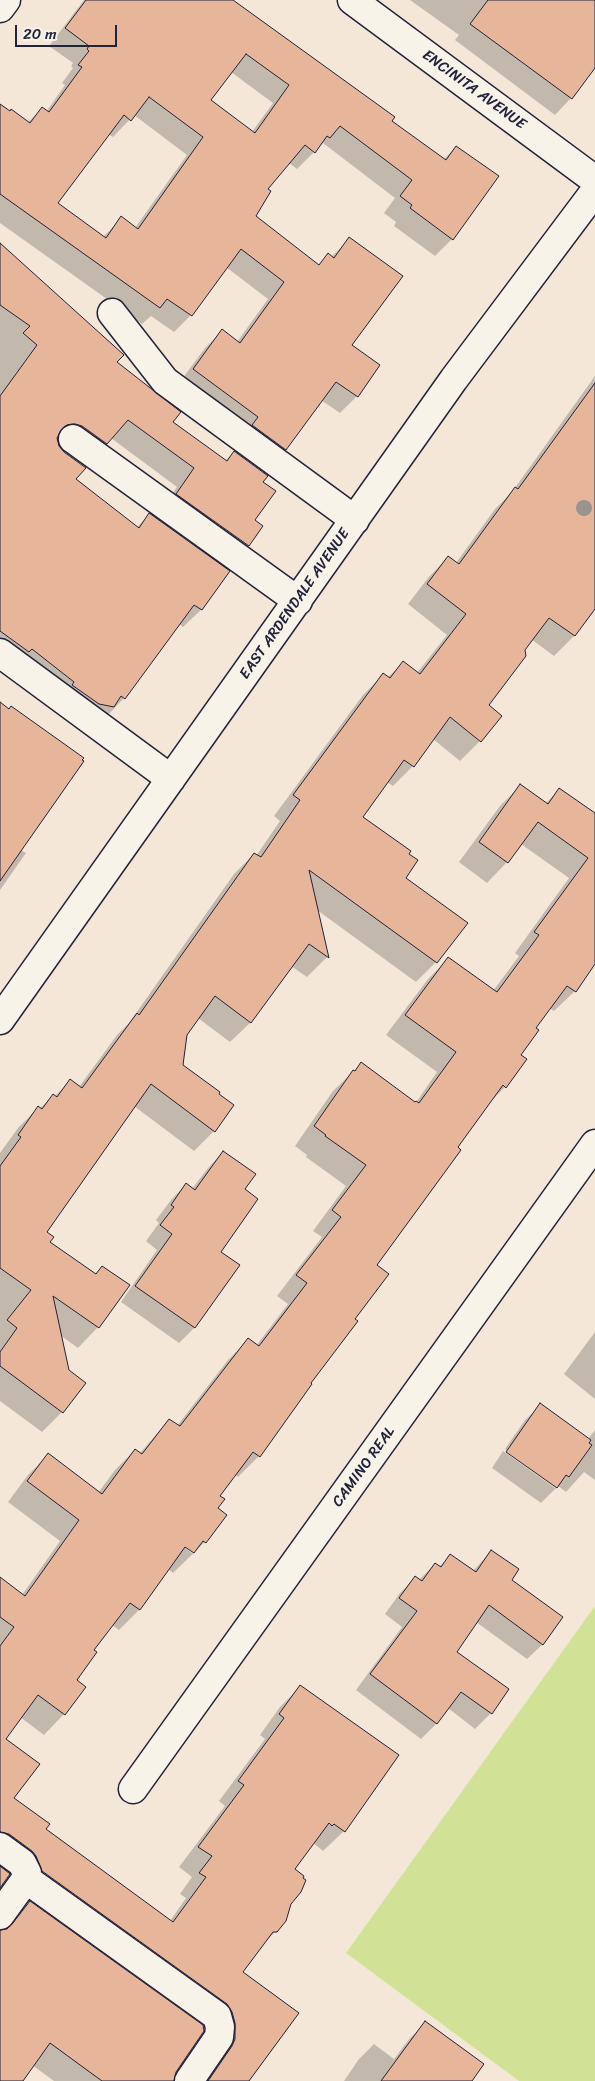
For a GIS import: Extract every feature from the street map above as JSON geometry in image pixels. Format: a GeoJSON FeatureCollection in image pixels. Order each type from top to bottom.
{"type":"FeatureCollection","features":[{"type":"Feature","properties":{"kind":"street"},"geometry":{"type":"LineString","coordinates":[[0,8],[6,0]]}},
{"type":"Feature","properties":{"kind":"street","name":"ENCINITA AVENUE"},"geometry":{"type":"LineString","coordinates":[[352,0],[595,180]]}},
{"type":"Feature","properties":{"kind":"street","name":"EAST ARDENDALE AVENUE"},"geometry":{"type":"LineString","coordinates":[[0,1020],[454,379],[595,191]]}},
{"type":"Feature","properties":{"kind":"street"},"geometry":{"type":"LineString","coordinates":[[112,313],[164,381],[355,520]]}},
{"type":"Feature","properties":{"kind":"street"},"geometry":{"type":"LineString","coordinates":[[73,439],[298,600]]}},
{"type":"Feature","properties":{"kind":"street"},"geometry":{"type":"LineString","coordinates":[[0,653],[171,779]]}},
{"type":"Feature","properties":{"kind":"street","name":"CAMINO REAL"},"geometry":{"type":"LineString","coordinates":[[133,1789],[595,1144]]}},
{"type":"Feature","properties":{"kind":"street"},"geometry":{"type":"LineString","coordinates":[[0,1847],[22,1863],[26,1869],[26,1879],[0,1915]]}},
{"type":"Feature","properties":{"kind":"street"},"geometry":{"type":"LineString","coordinates":[[26,1879],[217,2016],[220,2027],[219,2037],[189,2081]]}},
{"type":"Feature","properties":{"kind":"green space"},"geometry":{"type":"Polygon","coordinates":[[[595,1606],[595,2081],[519,2081],[346,1953],[595,1606]]]}},
{"type":"Feature","properties":{"kind":"building"},"geometry":{"type":"Polygon","coordinates":[[[86,0],[233,0],[395,117],[392,121],[446,160],[456,146],[499,176],[453,240],[410,208],[412,205],[400,196],[412,180],[340,126],[330,138],[327,136],[315,153],[305,145],[268,189],[271,191],[256,216],[319,265],[328,253],[334,258],[349,237],[403,276],[352,345],[380,365],[358,397],[336,382],[286,450],[252,425],[258,417],[193,369],[222,329],[240,343],[284,282],[241,249],[192,316],[167,299],[160,308],[0,194],[0,104],[10,111],[11,109],[30,123],[42,107],[49,112],[82,67],[78,65],[89,51],[87,49],[89,46],[65,28],[86,0]],[[246,54],[211,100],[255,133],[289,85],[246,54]],[[149,97],[131,121],[124,115],[58,203],[106,238],[121,216],[138,229],[203,137],[149,97]]]}},
{"type":"Feature","properties":{"kind":"building"},"geometry":{"type":"Polygon","coordinates":[[[488,0],[595,0],[595,68],[572,99],[470,24],[488,0]]]}},
{"type":"Feature","properties":{"kind":"building"},"geometry":{"type":"Polygon","coordinates":[[[0,243],[124,355],[117,362],[181,412],[173,422],[227,461],[234,451],[268,476],[263,482],[276,491],[255,520],[263,526],[249,546],[176,494],[194,468],[128,420],[107,444],[82,426],[75,424],[67,425],[61,430],[57,438],[59,446],[86,468],[76,479],[139,528],[149,513],[230,571],[202,610],[194,605],[125,699],[121,696],[114,707],[99,704],[72,685],[74,682],[32,649],[29,652],[0,631],[0,396],[37,345],[23,333],[30,326],[0,305],[0,243]]]}},
{"type":"Feature","properties":{"kind":"building"},"geometry":{"type":"Polygon","coordinates":[[[595,383],[595,609],[575,636],[549,618],[525,650],[526,656],[489,705],[502,716],[481,742],[450,717],[414,767],[404,760],[363,817],[411,851],[409,854],[418,860],[406,878],[468,923],[437,963],[309,870],[329,958],[309,944],[251,1023],[215,996],[187,1035],[183,1065],[220,1092],[219,1094],[234,1105],[215,1132],[151,1084],[47,1232],[54,1237],[50,1242],[96,1274],[102,1266],[130,1285],[99,1328],[53,1296],[69,1370],[86,1383],[63,1413],[0,1366],[0,1352],[17,1328],[7,1320],[31,1290],[0,1268],[0,1166],[21,1137],[18,1135],[38,1106],[42,1109],[53,1094],[57,1097],[70,1079],[82,1088],[137,1013],[139,1015],[254,853],[261,857],[300,800],[293,795],[383,673],[390,678],[403,661],[420,674],[466,614],[427,584],[448,556],[459,564],[515,487],[518,489],[595,383]]]}},
{"type":"Feature","properties":{"kind":"building"},"geometry":{"type":"Polygon","coordinates":[[[0,702],[9,709],[11,706],[84,758],[82,760],[84,761],[0,881],[0,702]]]}},
{"type":"Feature","properties":{"kind":"building"},"geometry":{"type":"Polygon","coordinates":[[[520,784],[548,804],[559,788],[595,813],[595,964],[576,992],[567,986],[536,1028],[539,1030],[521,1055],[527,1059],[506,1088],[503,1085],[458,1147],[461,1150],[377,1265],[389,1274],[355,1319],[358,1321],[311,1383],[260,1457],[253,1452],[220,1496],[225,1499],[218,1508],[227,1515],[206,1543],[203,1541],[194,1553],[185,1547],[140,1610],[130,1603],[94,1650],[97,1652],[77,1680],[86,1687],[65,1715],[38,1695],[6,1739],[40,1764],[14,1798],[50,1824],[46,1829],[173,1922],[206,1877],[199,1873],[212,1856],[198,1847],[244,1785],[238,1781],[284,1718],[279,1714],[300,1685],[399,1755],[345,1832],[334,1824],[332,1826],[329,1823],[295,1869],[306,1880],[301,1892],[291,1904],[286,1921],[277,1932],[273,1932],[243,1972],[299,2013],[249,2081],[208,2081],[235,2039],[235,2023],[232,2012],[227,2004],[42,1871],[32,1851],[9,1834],[0,1832],[0,1646],[14,1627],[0,1617],[0,1577],[25,1596],[79,1520],[27,1481],[48,1453],[102,1494],[135,1449],[142,1454],[169,1419],[180,1426],[248,1338],[259,1346],[307,1283],[296,1275],[341,1217],[332,1210],[366,1165],[314,1126],[353,1070],[355,1071],[361,1062],[419,1103],[456,1052],[405,1015],[448,957],[497,992],[539,935],[534,932],[588,858],[538,822],[508,863],[479,842],[520,784]]]}},
{"type":"Feature","properties":{"kind":"building"},"geometry":{"type":"Polygon","coordinates":[[[223,1151],[256,1174],[245,1189],[258,1199],[221,1252],[240,1265],[195,1328],[135,1286],[172,1234],[160,1225],[174,1207],[171,1205],[186,1183],[195,1190],[223,1151]]]}},
{"type":"Feature","properties":{"kind":"building"},"geometry":{"type":"Polygon","coordinates":[[[540,1403],[591,1440],[589,1443],[592,1445],[569,1477],[566,1475],[557,1488],[506,1452],[540,1403]]]}},
{"type":"Feature","properties":{"kind":"building"},"geometry":{"type":"Polygon","coordinates":[[[491,1550],[519,1569],[512,1580],[563,1617],[543,1645],[489,1605],[457,1652],[509,1689],[492,1714],[461,1692],[437,1724],[370,1674],[417,1611],[399,1598],[415,1576],[422,1581],[435,1563],[441,1567],[450,1554],[476,1572],[491,1550]]]}},
{"type":"Feature","properties":{"kind":"building"},"geometry":{"type":"Polygon","coordinates":[[[0,1866],[10,1874],[0,1888],[0,1866]]]}},
{"type":"Feature","properties":{"kind":"building"},"geometry":{"type":"Polygon","coordinates":[[[30,1901],[203,2025],[204,2031],[176,2072],[174,2081],[102,2081],[50,2043],[23,2081],[0,2081],[0,1930],[7,1929],[30,1901]]]}},
{"type":"Feature","properties":{"kind":"building"},"geometry":{"type":"Polygon","coordinates":[[[425,2021],[484,2064],[472,2081],[381,2081],[425,2021]]]}}]}
